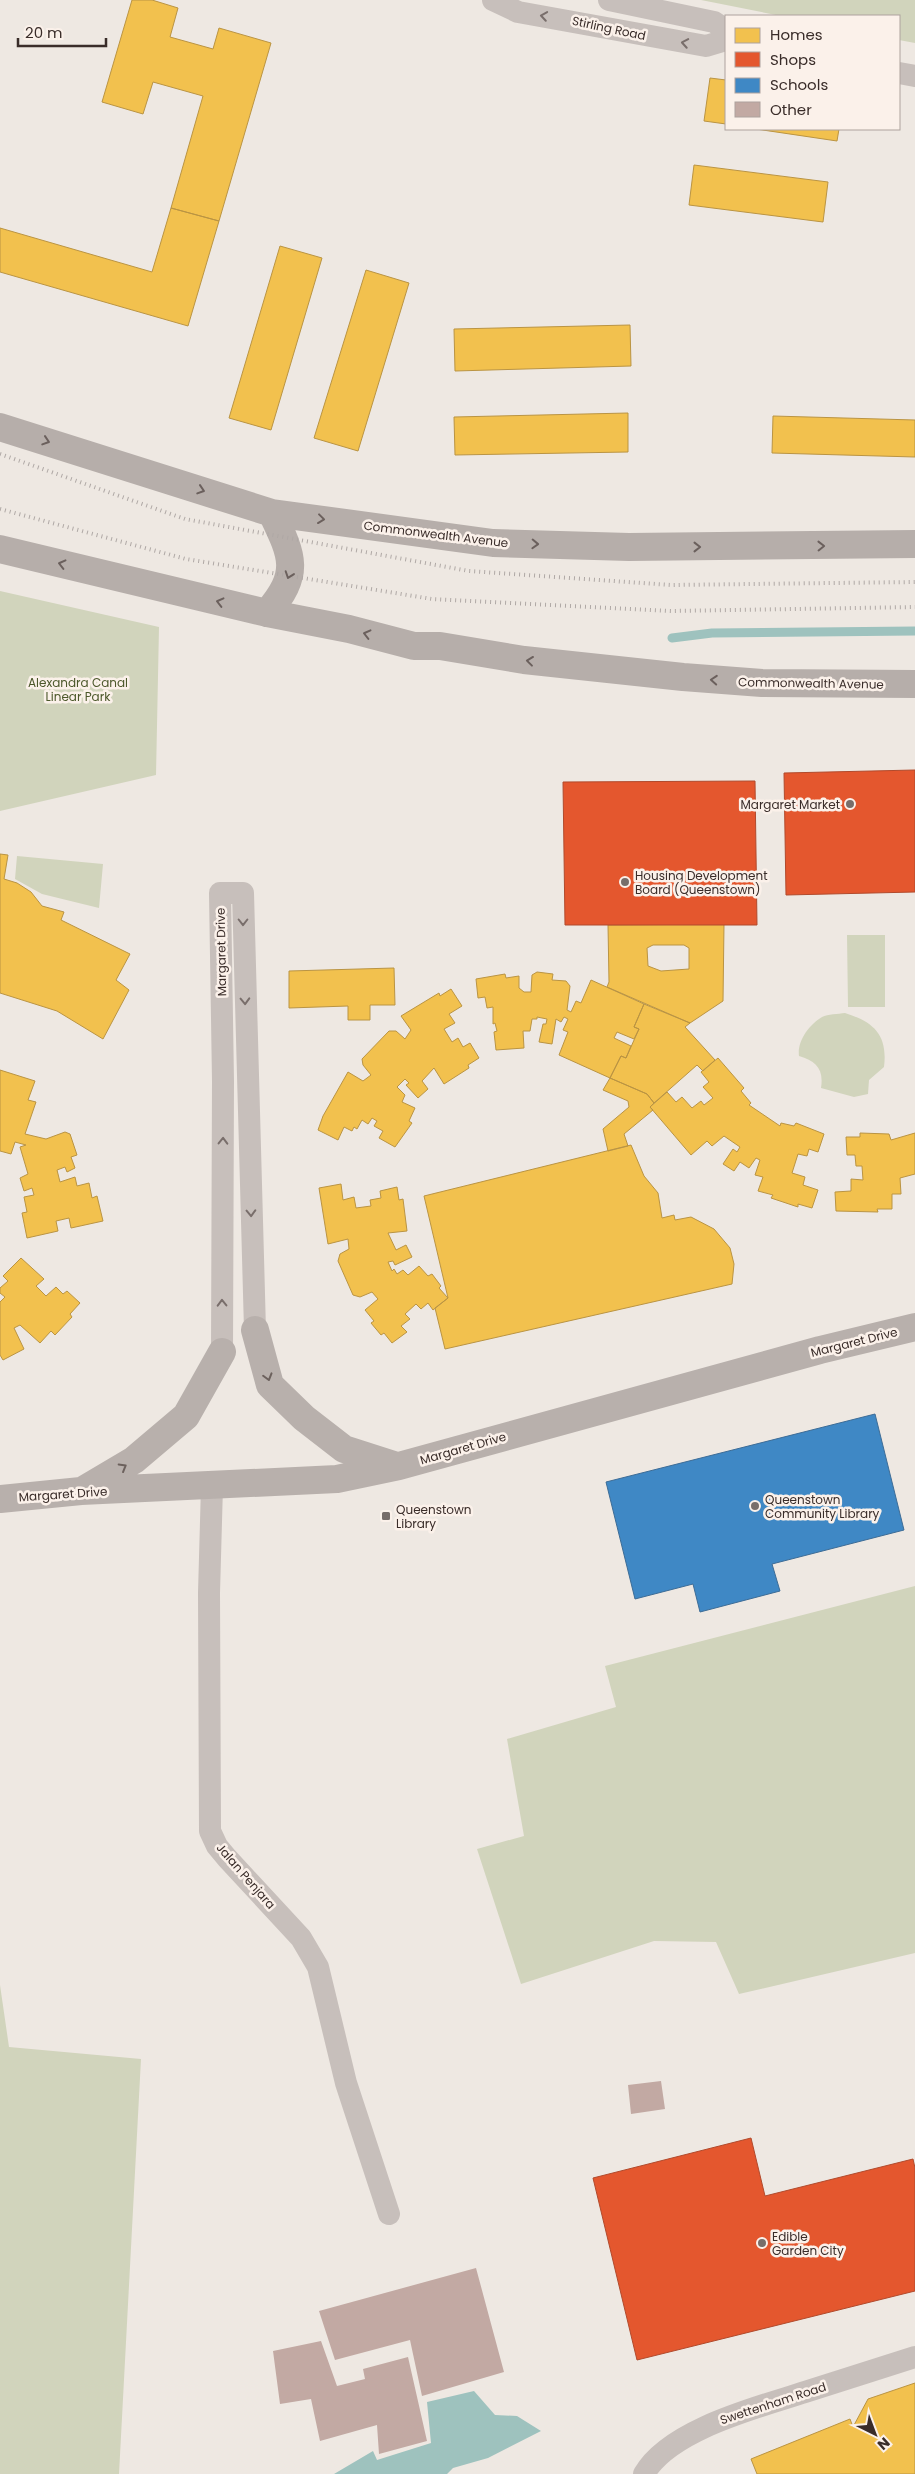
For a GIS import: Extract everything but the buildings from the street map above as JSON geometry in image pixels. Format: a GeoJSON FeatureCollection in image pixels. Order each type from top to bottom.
{"type":"FeatureCollection","features":[{"type":"Feature","properties":{"kind":"main road","name":"Commonwealth Avenue"},"geometry":{"type":"LineString","coordinates":[[0,427],[272,513],[493,543],[629,547],[915,544]]}},
{"type":"Feature","properties":{"kind":"main road"},"geometry":{"type":"LineString","coordinates":[[267,613],[282,595],[292,566],[286,541],[272,513]]}},
{"type":"Feature","properties":{"kind":"main road","name":"Commonwealth Avenue"},"geometry":{"type":"LineString","coordinates":[[0,549],[267,613],[349,629],[414,646],[440,646],[579,667],[762,683],[915,684]]}},
{"type":"Feature","properties":{"kind":"street","name":"Stirling Road"},"geometry":{"type":"LineString","coordinates":[[493,0],[518,12],[688,43],[706,46],[725,40]]}},
{"type":"Feature","properties":{"kind":"street"},"geometry":{"type":"LineString","coordinates":[[609,0],[714,22],[725,29]]}},
{"type":"Feature","properties":{"kind":"street"},"geometry":{"type":"LineString","coordinates":[[900,73],[915,76]]}},
{"type":"Feature","properties":{"kind":"street","name":"Margaret Drive"},"geometry":{"type":"LineString","coordinates":[[222,1352],[223,1081],[220,893],[243,893],[255,1330]]}},
{"type":"Feature","properties":{"kind":"street","name":"Margaret Drive"},"geometry":{"type":"LineString","coordinates":[[0,1499],[81,1491],[337,1479],[399,1466],[810,1353],[915,1327]]}},
{"type":"Feature","properties":{"kind":"street"},"geometry":{"type":"LineString","coordinates":[[255,1330],[270,1385],[304,1418],[344,1449],[399,1466]]}},
{"type":"Feature","properties":{"kind":"street"},"geometry":{"type":"LineString","coordinates":[[81,1491],[134,1460],[186,1416],[222,1352]]}},
{"type":"Feature","properties":{"kind":"street","name":"Jalan Penjara"},"geometry":{"type":"LineString","coordinates":[[212,1486],[209,1603],[210,1831],[222,1852],[301,1938],[318,1967],[346,2083],[389,2214]]}},
{"type":"Feature","properties":{"kind":"street","name":"Swettenham Road"},"geometry":{"type":"LineString","coordinates":[[644,2474],[662,2455],[686,2437],[719,2420],[915,2357]]}},
{"type":"Feature","properties":{"kind":"green space"},"geometry":{"type":"Polygon","coordinates":[[[701,0],[915,0],[915,43],[900,40],[900,15],[776,15],[701,0]]]}},
{"type":"Feature","properties":{"kind":"green space","name":"Alexandra Canal Linear Park"},"geometry":{"type":"Polygon","coordinates":[[[0,591],[159,627],[156,775],[0,811],[0,591]]]}},
{"type":"Feature","properties":{"kind":"green space"},"geometry":{"type":"Polygon","coordinates":[[[17,856],[103,864],[99,908],[42,894],[15,879],[17,856]]]}},
{"type":"Feature","properties":{"kind":"green space"},"geometry":{"type":"Polygon","coordinates":[[[847,935],[885,935],[885,1007],[848,1007],[847,935]]]}},
{"type":"Feature","properties":{"kind":"green space"},"geometry":{"type":"Polygon","coordinates":[[[845,1013],[864,1021],[877,1031],[884,1046],[884,1067],[869,1080],[868,1094],[854,1097],[821,1088],[822,1081],[818,1067],[810,1060],[799,1056],[802,1039],[817,1020],[824,1016],[845,1013]]]}},
{"type":"Feature","properties":{"kind":"green space"},"geometry":{"type":"Polygon","coordinates":[[[915,1586],[915,1953],[739,1994],[716,1942],[654,1941],[521,1984],[477,1849],[524,1836],[507,1739],[616,1707],[605,1666],[915,1586]]]}},
{"type":"Feature","properties":{"kind":"green space"},"geometry":{"type":"Polygon","coordinates":[[[0,1985],[9,2047],[141,2059],[119,2474],[0,2474],[0,1985]]]}},
{"type":"Feature","properties":{"kind":"water"},"geometry":{"type":"Polygon","coordinates":[[[474,2391],[495,2415],[517,2416],[541,2431],[488,2458],[453,2468],[447,2474],[334,2474],[373,2451],[377,2460],[431,2443],[427,2402],[474,2391]]]}},
{"type":"Feature","properties":{"kind":"waterway"},"geometry":{"type":"LineString","coordinates":[[672,638],[712,633],[915,631]]}},
{"type":"Feature","properties":{"kind":"railway"},"geometry":{"type":"LineString","coordinates":[[0,454],[185,519],[469,571],[671,585],[915,582]]}},
{"type":"Feature","properties":{"kind":"railway"},"geometry":{"type":"LineString","coordinates":[[0,509],[186,559],[432,599],[672,611],[915,607]]}},
{"type":"Feature","properties":{"kind":"place","name":"Margaret Market"},"geometry":{"type":"Point","coordinates":[850,804]}},
{"type":"Feature","properties":{"kind":"place","name":"Housing Development Board (Queenstown)"},"geometry":{"type":"Point","coordinates":[625,882]}},
{"type":"Feature","properties":{"kind":"place","name":"Queenstown Community Library"},"geometry":{"type":"Point","coordinates":[755,1506]}},
{"type":"Feature","properties":{"kind":"place","name":"Queenstown Library"},"geometry":{"type":"Point","coordinates":[386,1516]}},
{"type":"Feature","properties":{"kind":"place","name":"Edible Garden City"},"geometry":{"type":"Point","coordinates":[762,2243]}}]}
